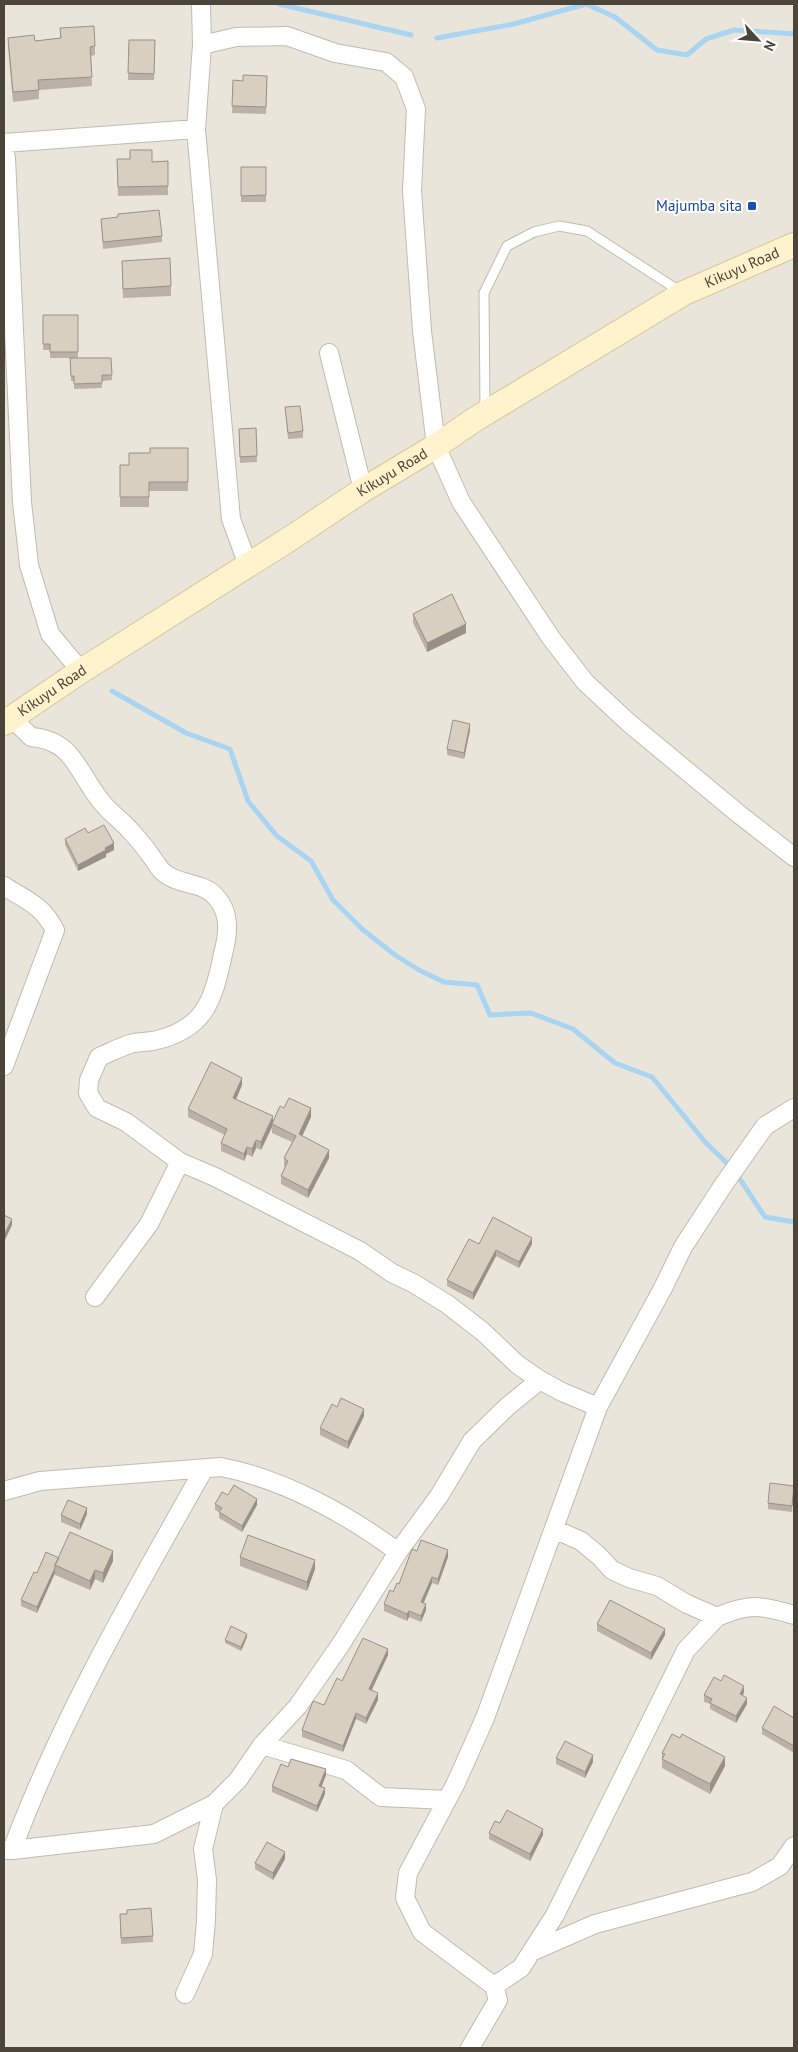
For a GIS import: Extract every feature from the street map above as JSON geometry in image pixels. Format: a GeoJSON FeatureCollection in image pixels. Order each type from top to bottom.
{"type":"FeatureCollection","features":[{"type":"Feature","properties":{"kind":"main road","name":"Kikuyu Road"},"geometry":{"type":"LineString","coordinates":[[8,721],[81,671],[485,413],[684,293],[794,245]]}},
{"type":"Feature","properties":{"kind":"street"},"geometry":{"type":"LineString","coordinates":[[200,4],[202,45],[196,129],[231,519],[248,565]]}},
{"type":"Feature","properties":{"kind":"street"},"geometry":{"type":"LineString","coordinates":[[202,45],[236,37],[287,36],[335,53],[386,62],[404,78],[416,109],[412,191],[422,331],[436,446],[461,502],[551,638],[585,682],[636,729],[740,816],[794,856]]}},
{"type":"Feature","properties":{"kind":"street"},"geometry":{"type":"LineString","coordinates":[[4,143],[196,129]]}},
{"type":"Feature","properties":{"kind":"street"},"geometry":{"type":"LineString","coordinates":[[4,151],[6,158],[22,502],[29,565],[50,634],[81,671]]}},
{"type":"Feature","properties":{"kind":"street"},"geometry":{"type":"LineString","coordinates":[[329,353],[363,490]]}},
{"type":"Feature","properties":{"kind":"street"},"geometry":{"type":"LineString","coordinates":[[8,721],[30,737],[45,738],[57,744],[71,756],[100,800],[136,836],[162,872],[178,881],[197,886],[216,896],[226,914],[227,938],[211,1000],[194,1024],[173,1035],[152,1041],[131,1043],[99,1057],[89,1080],[88,1093],[97,1108],[126,1122],[180,1162],[360,1251],[392,1273],[413,1283],[447,1304],[482,1331],[518,1365],[540,1380],[562,1392],[598,1406]]}},
{"type":"Feature","properties":{"kind":"street"},"geometry":{"type":"LineString","coordinates":[[4,886],[29,900],[47,916],[55,930],[4,1066]]}},
{"type":"Feature","properties":{"kind":"street"},"geometry":{"type":"LineString","coordinates":[[470,2048],[498,2000],[494,1986],[422,1932],[405,1898],[408,1873],[447,1800],[485,1718],[598,1406],[683,1248],[722,1186],[765,1126],[790,1110],[794,1092]]}},
{"type":"Feature","properties":{"kind":"street"},"geometry":{"type":"LineString","coordinates":[[95,1297],[149,1224],[180,1162]]}},
{"type":"Feature","properties":{"kind":"street"},"geometry":{"type":"LineString","coordinates":[[8,1850],[154,1834],[214,1804],[238,1780],[262,1745],[304,1698],[341,1644],[398,1552],[439,1496],[472,1441],[508,1406],[540,1380]]}},
{"type":"Feature","properties":{"kind":"street"},"geometry":{"type":"LineString","coordinates":[[4,1490],[40,1481],[221,1467],[246,1472],[291,1489],[368,1529],[398,1552]]}},
{"type":"Feature","properties":{"kind":"street"},"geometry":{"type":"LineString","coordinates":[[8,1850],[94,1665],[204,1468]]}},
{"type":"Feature","properties":{"kind":"street"},"geometry":{"type":"LineString","coordinates":[[554,1529],[581,1541],[612,1570],[628,1578],[657,1586],[688,1604],[717,1616]]}},
{"type":"Feature","properties":{"kind":"street"},"geometry":{"type":"LineString","coordinates":[[494,1986],[521,1968],[555,1915],[686,1650],[717,1616],[736,1608],[758,1605],[794,1615]]}},
{"type":"Feature","properties":{"kind":"street"},"geometry":{"type":"LineString","coordinates":[[262,1745],[346,1770],[381,1797],[447,1800]]}},
{"type":"Feature","properties":{"kind":"street"},"geometry":{"type":"LineString","coordinates":[[184,1994],[203,1954],[207,1888],[203,1849],[214,1804]]}},
{"type":"Feature","properties":{"kind":"street"},"geometry":{"type":"LineString","coordinates":[[531,1952],[595,1924],[752,1882],[780,1866],[794,1846]]}},
{"type":"Feature","properties":{"kind":"lane"},"geometry":{"type":"LineString","coordinates":[[485,413],[484,293],[507,246],[534,232],[559,226],[587,231],[684,293]]}},
{"type":"Feature","properties":{"kind":"shaded area"},"geometry":{"type":"Polygon","coordinates":[[[4,4],[794,4],[794,2048],[4,2048],[4,4]]]}},
{"type":"Feature","properties":{"kind":"building"},"geometry":{"type":"Polygon","coordinates":[[[94,26],[95,46],[90,47],[92,77],[38,80],[39,90],[13,92],[8,38],[34,35],[35,41],[61,38],[60,28],[94,26]]]}},
{"type":"Feature","properties":{"kind":"building"},"geometry":{"type":"Polygon","coordinates":[[[129,40],[155,40],[154,74],[128,73],[129,40]]]}},
{"type":"Feature","properties":{"kind":"building"},"geometry":{"type":"Polygon","coordinates":[[[243,75],[267,76],[266,107],[232,106],[233,80],[243,81],[243,75]]]}},
{"type":"Feature","properties":{"kind":"building"},"geometry":{"type":"Polygon","coordinates":[[[130,150],[152,150],[152,162],[168,161],[168,186],[118,187],[117,159],[130,159],[130,150]]]}},
{"type":"Feature","properties":{"kind":"building"},"geometry":{"type":"Polygon","coordinates":[[[241,167],[266,167],[266,195],[241,196],[241,167]]]}},
{"type":"Feature","properties":{"kind":"building"},"geometry":{"type":"Polygon","coordinates":[[[159,210],[162,236],[103,242],[101,219],[118,217],[118,214],[159,210]]]}},
{"type":"Feature","properties":{"kind":"building"},"geometry":{"type":"Polygon","coordinates":[[[170,258],[171,286],[123,289],[122,261],[170,258]]]}},
{"type":"Feature","properties":{"kind":"building"},"geometry":{"type":"Polygon","coordinates":[[[43,315],[78,315],[78,352],[50,352],[50,344],[43,344],[43,315]]]}},
{"type":"Feature","properties":{"kind":"building"},"geometry":{"type":"Polygon","coordinates":[[[70,358],[111,358],[112,375],[102,375],[102,383],[74,384],[74,376],[71,376],[70,358]]]}},
{"type":"Feature","properties":{"kind":"building"},"geometry":{"type":"Polygon","coordinates":[[[300,406],[303,431],[288,433],[285,407],[300,406]]]}},
{"type":"Feature","properties":{"kind":"building"},"geometry":{"type":"Polygon","coordinates":[[[256,428],[257,456],[240,457],[239,429],[256,428]]]}},
{"type":"Feature","properties":{"kind":"building"},"geometry":{"type":"Polygon","coordinates":[[[150,448],[188,448],[188,482],[149,482],[149,497],[120,497],[120,465],[129,465],[129,453],[150,453],[150,448]]]}},
{"type":"Feature","properties":{"kind":"building"},"geometry":{"type":"Polygon","coordinates":[[[452,594],[466,624],[427,643],[413,614],[452,594]]]}},
{"type":"Feature","properties":{"kind":"building"},"geometry":{"type":"Polygon","coordinates":[[[453,720],[470,724],[464,753],[447,749],[453,720]]]}},
{"type":"Feature","properties":{"kind":"building"},"geometry":{"type":"Polygon","coordinates":[[[104,825],[114,843],[105,848],[106,850],[78,865],[65,839],[85,828],[88,833],[104,825]]]}},
{"type":"Feature","properties":{"kind":"building"},"geometry":{"type":"Polygon","coordinates":[[[211,1062],[242,1078],[233,1098],[273,1116],[261,1142],[256,1140],[252,1149],[247,1147],[244,1154],[221,1143],[227,1129],[188,1109],[211,1062]]]}},
{"type":"Feature","properties":{"kind":"building"},"geometry":{"type":"Polygon","coordinates":[[[289,1098],[311,1108],[299,1134],[329,1150],[308,1190],[281,1176],[288,1161],[284,1158],[296,1136],[272,1124],[280,1106],[284,1108],[289,1098]]]}},
{"type":"Feature","properties":{"kind":"building"},"geometry":{"type":"Polygon","coordinates":[[[4,1215],[12,1219],[4,1235],[4,1215]]]}},
{"type":"Feature","properties":{"kind":"building"},"geometry":{"type":"Polygon","coordinates":[[[493,1217],[532,1238],[519,1262],[496,1250],[473,1293],[447,1280],[469,1239],[479,1244],[493,1217]]]}},
{"type":"Feature","properties":{"kind":"building"},"geometry":{"type":"Polygon","coordinates":[[[341,1398],[364,1409],[348,1442],[320,1428],[332,1404],[337,1407],[341,1398]]]}},
{"type":"Feature","properties":{"kind":"building"},"geometry":{"type":"Polygon","coordinates":[[[770,1483],[794,1486],[792,1506],[768,1503],[770,1483]]]}},
{"type":"Feature","properties":{"kind":"building"},"geometry":{"type":"Polygon","coordinates":[[[234,1485],[257,1499],[242,1526],[219,1512],[222,1508],[215,1504],[222,1492],[228,1495],[234,1485]]]}},
{"type":"Feature","properties":{"kind":"building"},"geometry":{"type":"Polygon","coordinates":[[[68,1500],[87,1508],[80,1524],[61,1515],[68,1500]]]}},
{"type":"Feature","properties":{"kind":"building"},"geometry":{"type":"Polygon","coordinates":[[[70,1532],[113,1551],[103,1573],[95,1570],[90,1581],[55,1565],[70,1532]]]}},
{"type":"Feature","properties":{"kind":"building"},"geometry":{"type":"Polygon","coordinates":[[[248,1535],[315,1560],[307,1582],[240,1557],[248,1535]]]}},
{"type":"Feature","properties":{"kind":"building"},"geometry":{"type":"Polygon","coordinates":[[[421,1540],[448,1550],[438,1579],[432,1577],[421,1602],[426,1604],[421,1616],[409,1611],[407,1614],[384,1604],[390,1590],[393,1592],[397,1583],[399,1584],[412,1549],[417,1551],[421,1540]]]}},
{"type":"Feature","properties":{"kind":"building"},"geometry":{"type":"Polygon","coordinates":[[[46,1552],[59,1558],[37,1607],[21,1600],[34,1572],[37,1573],[46,1552]]]}},
{"type":"Feature","properties":{"kind":"building"},"geometry":{"type":"Polygon","coordinates":[[[610,1600],[665,1629],[651,1653],[597,1624],[610,1600]]]}},
{"type":"Feature","properties":{"kind":"building"},"geometry":{"type":"Polygon","coordinates":[[[231,1626],[247,1634],[241,1647],[225,1640],[231,1626]]]}},
{"type":"Feature","properties":{"kind":"building"},"geometry":{"type":"Polygon","coordinates":[[[363,1638],[388,1649],[369,1689],[378,1693],[366,1718],[356,1713],[343,1746],[302,1730],[313,1701],[324,1705],[337,1678],[342,1681],[363,1638]]]}},
{"type":"Feature","properties":{"kind":"building"},"geometry":{"type":"Polygon","coordinates":[[[724,1675],[744,1686],[740,1694],[747,1698],[736,1716],[710,1703],[712,1699],[704,1695],[714,1677],[721,1681],[724,1675]]]}},
{"type":"Feature","properties":{"kind":"building"},"geometry":{"type":"Polygon","coordinates":[[[774,1706],[794,1718],[794,1746],[762,1728],[774,1706]]]}},
{"type":"Feature","properties":{"kind":"building"},"geometry":{"type":"Polygon","coordinates":[[[672,1734],[680,1738],[682,1734],[725,1757],[710,1784],[662,1759],[665,1754],[662,1753],[672,1734]]]}},
{"type":"Feature","properties":{"kind":"building"},"geometry":{"type":"Polygon","coordinates":[[[565,1741],[593,1755],[585,1772],[556,1758],[565,1741]]]}},
{"type":"Feature","properties":{"kind":"building"},"geometry":{"type":"Polygon","coordinates":[[[291,1759],[326,1769],[319,1786],[325,1788],[317,1806],[272,1786],[281,1764],[288,1767],[291,1759]]]}},
{"type":"Feature","properties":{"kind":"building"},"geometry":{"type":"Polygon","coordinates":[[[507,1810],[543,1829],[530,1854],[489,1833],[495,1821],[500,1823],[507,1810]]]}},
{"type":"Feature","properties":{"kind":"building"},"geometry":{"type":"Polygon","coordinates":[[[267,1842],[285,1852],[273,1873],[255,1863],[267,1842]]]}},
{"type":"Feature","properties":{"kind":"building"},"geometry":{"type":"Polygon","coordinates":[[[151,1908],[153,1936],[121,1938],[120,1914],[127,1914],[127,1910],[151,1908]]]}},
{"type":"Feature","properties":{"kind":"waterway"},"geometry":{"type":"LineString","coordinates":[[279,4],[411,35]]}},
{"type":"Feature","properties":{"kind":"waterway"},"geometry":{"type":"LineString","coordinates":[[437,38],[514,24],[586,4],[615,17],[657,50],[687,55],[706,39],[734,30],[794,34]]}},
{"type":"Feature","properties":{"kind":"waterway"},"geometry":{"type":"LineString","coordinates":[[112,691],[186,733],[230,749],[248,801],[277,836],[311,861],[333,900],[362,929],[395,955],[419,970],[444,982],[477,985],[490,1015],[531,1013],[573,1029],[615,1063],[652,1077],[706,1143],[734,1170],[765,1217],[794,1222]]}},
{"type":"Feature","properties":{"kind":"place","name":"Majumba sita"},"geometry":{"type":"Point","coordinates":[752,206]}}]}
